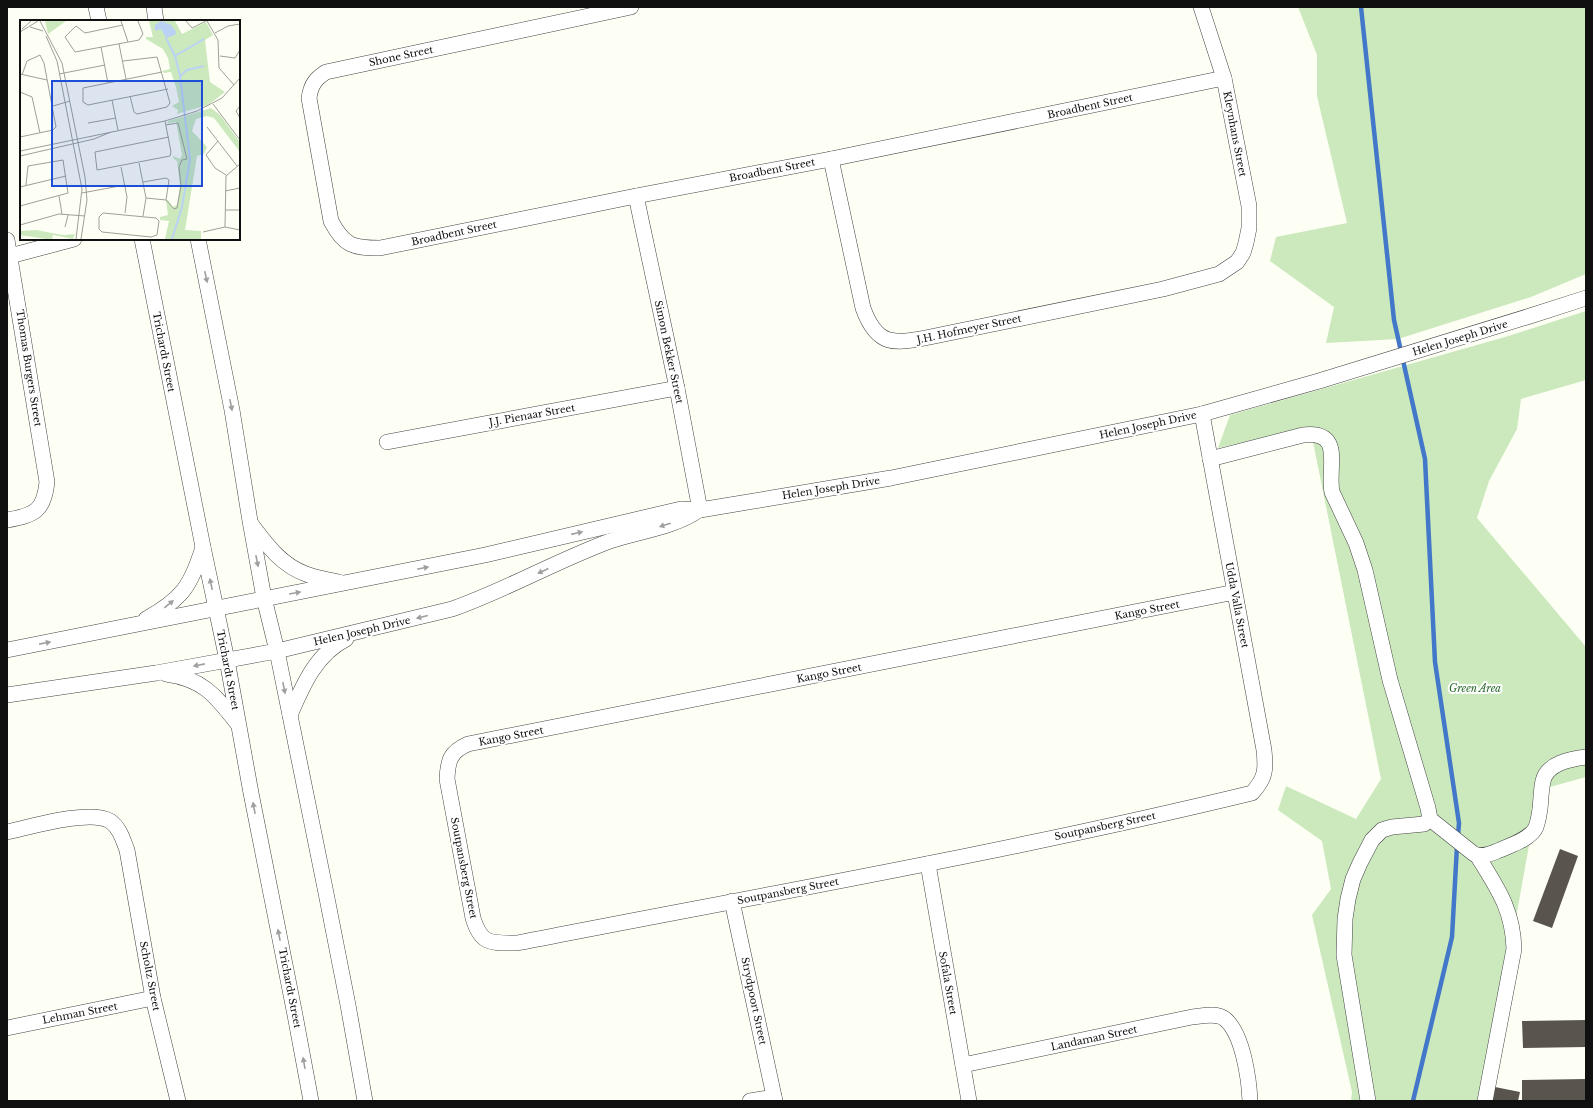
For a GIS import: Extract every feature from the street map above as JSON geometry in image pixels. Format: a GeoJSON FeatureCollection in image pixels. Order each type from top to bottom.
{"type":"FeatureCollection","features":[{"type":"Feature","properties":{"kind":"street"},"geometry":{"type":"LineString","coordinates":[[96,7],[99,20]]}},
{"type":"Feature","properties":{"kind":"street"},"geometry":{"type":"LineString","coordinates":[[154,7],[156,20]]}},
{"type":"Feature","properties":{"kind":"street","name":"Shone Street"},"geometry":{"type":"LineString","coordinates":[[331,221],[309,98],[310,88],[316,78],[326,72],[596,10],[631,7]]}},
{"type":"Feature","properties":{"kind":"street","name":"Kleynhans Street"},"geometry":{"type":"LineString","coordinates":[[1201,7],[1224,78],[1249,206],[1249,228],[1246,243],[1243,253],[1236,262]]}},
{"type":"Feature","properties":{"kind":"street","name":"Broadbent Street"},"geometry":{"type":"LineString","coordinates":[[331,221],[338,234],[348,243],[360,248],[380,248],[636,196],[831,159],[1224,78]]}},
{"type":"Feature","properties":{"kind":"street","name":"J.H. Hofmeyer Street"},"geometry":{"type":"LineString","coordinates":[[831,159],[863,308],[868,323],[878,334],[890,340],[902,342],[914,340],[1163,289],[1219,274],[1236,262]]}},
{"type":"Feature","properties":{"kind":"street","name":"Simon Bekker Street"},"geometry":{"type":"LineString","coordinates":[[636,196],[677,388],[700,510]]}},
{"type":"Feature","properties":{"kind":"street","name":"Thomas Burgers Street"},"geometry":{"type":"LineString","coordinates":[[7,240],[46,467],[47,482],[46,496],[40,507],[30,514],[7,520]]}},
{"type":"Feature","properties":{"kind":"street"},"geometry":{"type":"LineString","coordinates":[[10,256],[70,240]]}},
{"type":"Feature","properties":{"kind":"street","name":"Trichardt Street"},"geometry":{"type":"LineString","coordinates":[[142,240],[227,660],[251,793],[296,1015],[311,1101]]}},
{"type":"Feature","properties":{"kind":"street"},"geometry":{"type":"LineString","coordinates":[[198,240],[232,410],[264,598],[290,715],[348,1005],[365,1101]]}},
{"type":"Feature","properties":{"kind":"street","name":"Helen Joseph Drive"},"geometry":{"type":"LineString","coordinates":[[7,650],[216,609],[264,598],[347,584],[485,555],[681,509],[700,510],[891,478],[1202,414],[1312,383],[1586,298]]}},
{"type":"Feature","properties":{"kind":"street","name":"J.J. Pienaar Street"},"geometry":{"type":"LineString","coordinates":[[387,442],[677,388]]}},
{"type":"Feature","properties":{"kind":"street","name":"Udda Valla Street"},"geometry":{"type":"LineString","coordinates":[[1202,414],[1264,750],[1264,776],[1252,793]]}},
{"type":"Feature","properties":{"kind":"street"},"geometry":{"type":"LineString","coordinates":[[1210,459],[1308,435],[1319,435],[1325,438],[1329,444],[1333,459],[1332,492],[1356,543],[1365,570],[1390,680],[1430,819],[1469,851],[1481,856],[1494,852],[1518,842],[1535,830],[1539,815],[1543,779],[1554,766],[1586,757]]}},
{"type":"Feature","properties":{"kind":"street","name":"Helen Joseph Drive"},"geometry":{"type":"LineString","coordinates":[[7,695],[156,673],[277,651],[452,609],[477,600],[610,541],[688,518],[700,510]]}},
{"type":"Feature","properties":{"kind":"street"},"geometry":{"type":"LineString","coordinates":[[250,522],[273,553],[294,569],[306,574],[347,584]]}},
{"type":"Feature","properties":{"kind":"street"},"geometry":{"type":"LineString","coordinates":[[136,625],[170,604],[184,590],[194,573],[203,547]]}},
{"type":"Feature","properties":{"kind":"street","name":"Kango Street"},"geometry":{"type":"LineString","coordinates":[[447,779],[447,767],[451,756],[458,748],[468,744],[1235,592]]}},
{"type":"Feature","properties":{"kind":"street"},"geometry":{"type":"LineString","coordinates":[[290,715],[318,661],[337,644],[360,632]]}},
{"type":"Feature","properties":{"kind":"street"},"geometry":{"type":"LineString","coordinates":[[156,673],[176,675],[200,684],[213,693],[239,725]]}},
{"type":"Feature","properties":{"kind":"street","name":"Soutpansberg Street"},"geometry":{"type":"LineString","coordinates":[[447,779],[473,918],[477,931],[483,938],[499,943],[517,943],[928,864],[1176,811],[1252,793]]}},
{"type":"Feature","properties":{"kind":"street","name":"Scholtz Street"},"geometry":{"type":"LineString","coordinates":[[7,832],[59,820],[82,817],[98,818],[110,821],[119,829],[127,850],[153,998],[178,1101]]}},
{"type":"Feature","properties":{"kind":"street"},"geometry":{"type":"LineString","coordinates":[[1368,1101],[1344,955],[1345,919],[1348,899],[1353,879],[1360,863],[1372,840],[1382,830],[1392,826],[1424,824],[1430,819]]}},
{"type":"Feature","properties":{"kind":"street"},"geometry":{"type":"LineString","coordinates":[[1477,855],[1505,904],[1513,936],[1514,949],[1485,1101]]}},
{"type":"Feature","properties":{"kind":"street","name":"Sofala Street"},"geometry":{"type":"LineString","coordinates":[[928,864],[970,1101]]}},
{"type":"Feature","properties":{"kind":"street","name":"Strydpoort Street"},"geometry":{"type":"LineString","coordinates":[[732,901],[775,1099]]}},
{"type":"Feature","properties":{"kind":"street","name":"Lehman Street"},"geometry":{"type":"LineString","coordinates":[[7,1028],[153,998]]}},
{"type":"Feature","properties":{"kind":"street","name":"Landaman Street"},"geometry":{"type":"LineString","coordinates":[[963,1065],[1192,1017],[1214,1015],[1225,1018],[1241,1046],[1250,1101]]}},
{"type":"Feature","properties":{"kind":"street"},"geometry":{"type":"LineString","coordinates":[[750,1101],[775,1099]]}},
{"type":"Feature","properties":{"kind":"green space"},"geometry":{"type":"Polygon","coordinates":[[[1298,7],[1586,7],[1586,274],[1531,297],[1398,339],[1326,343],[1334,307],[1270,261],[1276,237],[1347,223],[1317,96],[1317,55],[1298,7]]]}},
{"type":"Feature","properties":{"kind":"green space","name":"Green Area"},"geometry":{"type":"Polygon","coordinates":[[[1586,311],[1586,380],[1521,399],[1517,429],[1489,481],[1477,518],[1586,647],[1586,777],[1539,790],[1483,1101],[1351,1101],[1352,1092],[1312,915],[1331,889],[1322,841],[1278,810],[1286,786],[1356,819],[1381,779],[1310,427],[1218,448],[1230,415],[1505,337],[1586,311]]]}},
{"type":"Feature","properties":{"kind":"building"},"geometry":{"type":"Polygon","coordinates":[[[1560,849],[1578,856],[1552,928],[1533,921],[1560,849]]]}},
{"type":"Feature","properties":{"kind":"building"},"geometry":{"type":"Polygon","coordinates":[[[1586,1020],[1586,1047],[1523,1048],[1522,1021],[1586,1020]]]}},
{"type":"Feature","properties":{"kind":"building"},"geometry":{"type":"Polygon","coordinates":[[[1586,1079],[1586,1101],[1522,1101],[1522,1080],[1586,1079]]]}},
{"type":"Feature","properties":{"kind":"building"},"geometry":{"type":"Polygon","coordinates":[[[1495,1087],[1520,1092],[1518,1101],[1492,1101],[1495,1087]]]}},
{"type":"Feature","properties":{"kind":"waterway"},"geometry":{"type":"LineString","coordinates":[[1361,7],[1394,320],[1425,459],[1435,662],[1459,823],[1458,836]]}},
{"type":"Feature","properties":{"kind":"waterway"},"geometry":{"type":"LineString","coordinates":[[1413,1101],[1452,937],[1457,846]]}}]}
